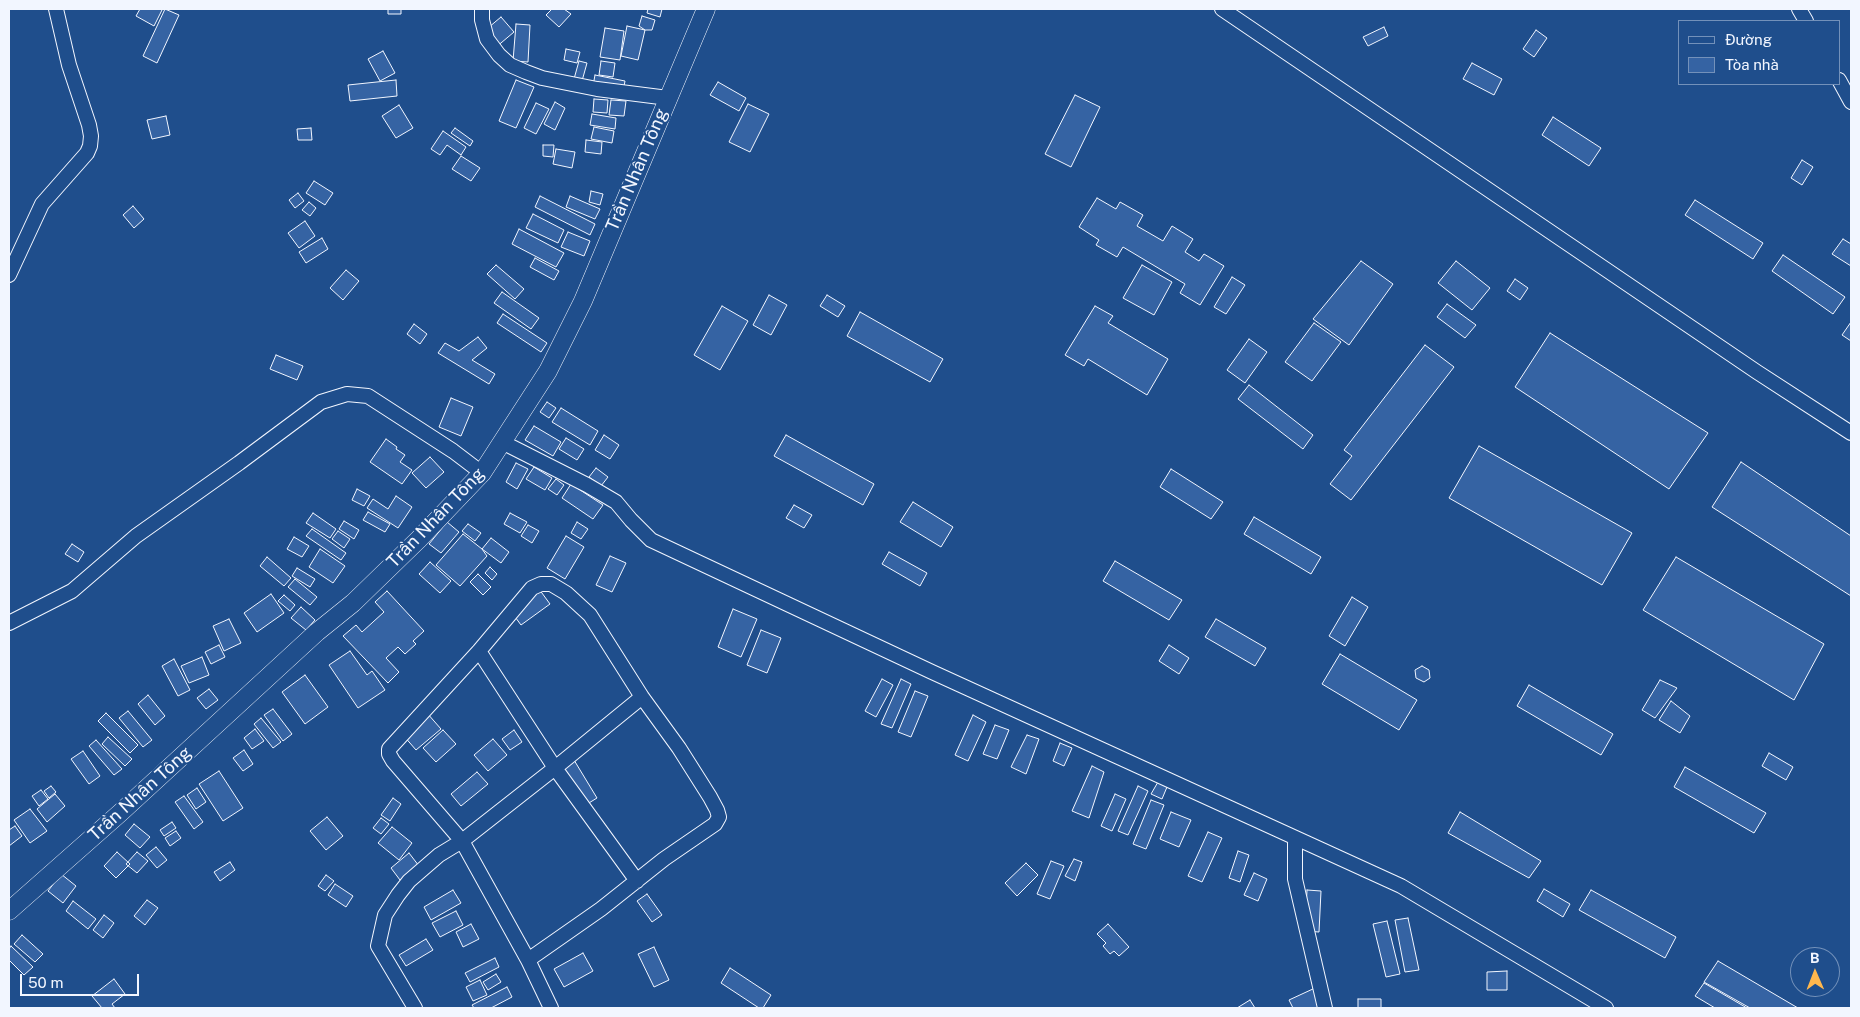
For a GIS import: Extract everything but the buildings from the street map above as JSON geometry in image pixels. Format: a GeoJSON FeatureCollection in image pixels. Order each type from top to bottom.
{"type":"FeatureCollection","features":[{"type":"Feature","properties":{"kind":"street"},"geometry":{"type":"LineString","coordinates":[[9,275],[42,204],[90,146],[89,125],[69,64],[56,9]]}},
{"type":"Feature","properties":{"kind":"street"},"geometry":{"type":"LineString","coordinates":[[482,9],[482,20],[487,38],[498,55],[510,65],[542,78],[598,89],[668,98]]}},
{"type":"Feature","properties":{"kind":"street","name":"Trần Nhân Tông"},"geometry":{"type":"LineString","coordinates":[[9,911],[120,813],[317,632],[353,602],[419,539],[482,473],[548,371],[582,301],[706,9]]}},
{"type":"Feature","properties":{"kind":"street"},"geometry":{"type":"LineString","coordinates":[[1222,9],[1757,372],[1851,433]]}},
{"type":"Feature","properties":{"kind":"street"},"geometry":{"type":"LineString","coordinates":[[1799,9],[1805,20]]}},
{"type":"Feature","properties":{"kind":"street"},"geometry":{"type":"LineString","coordinates":[[1840,82],[1851,102]]}},
{"type":"Feature","properties":{"kind":"street"},"geometry":{"type":"LineString","coordinates":[[9,623],[72,591],[136,536],[321,402],[347,394],[368,396],[453,451],[482,473]]}},
{"type":"Feature","properties":{"kind":"street"},"geometry":{"type":"LineString","coordinates":[[502,442],[587,485],[616,502],[651,540],[932,672],[1401,886],[1606,1008]]}},
{"type":"Feature","properties":{"kind":"street"},"geometry":{"type":"LineString","coordinates":[[528,960],[637,881],[664,859],[715,824],[719,818],[710,796],[590,615],[566,593],[551,584],[541,584],[532,588],[479,651],[389,749],[389,754],[462,841],[528,960],[552,1008]]}},
{"type":"Feature","properties":{"kind":"street"},"geometry":{"type":"LineString","coordinates":[[479,651],[555,768],[637,881]]}},
{"type":"Feature","properties":{"kind":"street"},"geometry":{"type":"LineString","coordinates":[[415,1008],[378,946],[385,916],[398,895],[409,880],[555,768],[642,696]]}},
{"type":"Feature","properties":{"kind":"street"},"geometry":{"type":"LineString","coordinates":[[1295,838],[1294,869],[1297,887],[1325,1008]]}}]}
